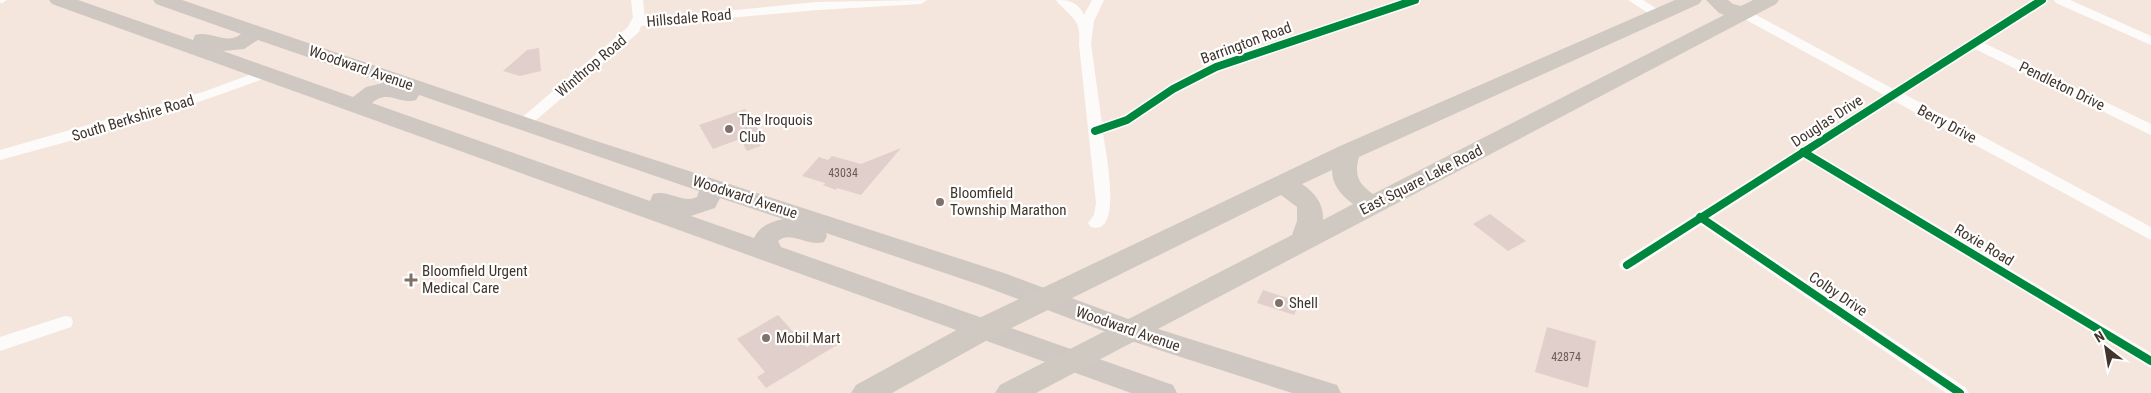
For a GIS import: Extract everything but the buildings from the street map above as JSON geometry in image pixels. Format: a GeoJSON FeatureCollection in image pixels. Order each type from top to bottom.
{"type":"FeatureCollection","features":[{"type":"Feature","properties":{"kind":"highway"},"geometry":{"type":"LineString","coordinates":[[866,393],[983,329],[1348,152],[1454,103],[1692,0]]}},
{"type":"Feature","properties":{"kind":"highway"},"geometry":{"type":"LineString","coordinates":[[1716,0],[1726,9],[1743,13]]}},
{"type":"Feature","properties":{"kind":"highway","name":"East Square Lake Road"},"geometry":{"type":"LineString","coordinates":[[1010,393],[1769,0]]}},
{"type":"Feature","properties":{"kind":"highway"},"geometry":{"type":"LineString","coordinates":[[1660,15],[1675,18],[1685,24],[1693,39]]}},
{"type":"Feature","properties":{"kind":"highway"},"geometry":{"type":"LineString","coordinates":[[1348,152],[1344,169],[1347,186],[1372,206]]}},
{"type":"Feature","properties":{"kind":"highway"},"geometry":{"type":"LineString","coordinates":[[1282,184],[1303,196],[1310,205],[1312,218],[1303,242]]}},
{"type":"Feature","properties":{"kind":"main road"},"geometry":{"type":"LineString","coordinates":[[58,0],[1163,393]]}},
{"type":"Feature","properties":{"kind":"main road","name":"Woodward Avenue"},"geometry":{"type":"LineString","coordinates":[[163,0],[582,144],[995,280],[1044,300],[1131,331],[1327,393]]}},
{"type":"Feature","properties":{"kind":"main road"},"geometry":{"type":"LineString","coordinates":[[90,12],[136,16],[224,46],[242,44],[255,32]]}},
{"type":"Feature","properties":{"kind":"main road"},"geometry":{"type":"LineString","coordinates":[[356,107],[364,98],[375,91],[393,90],[493,125],[524,123]]}},
{"type":"Feature","properties":{"kind":"main road"},"geometry":{"type":"LineString","coordinates":[[548,175],[593,176],[686,209],[707,202],[713,186]]}},
{"type":"Feature","properties":{"kind":"main road"},"geometry":{"type":"LineString","coordinates":[[771,254],[765,239],[770,232],[777,228],[788,226],[923,274],[975,274]]}},
{"type":"Feature","properties":{"kind":"street","name":"Winthrop Road"},"geometry":{"type":"LineString","coordinates":[[524,123],[631,32],[638,23],[640,7],[637,0]]}},
{"type":"Feature","properties":{"kind":"street","name":"Hillsdale Road"},"geometry":{"type":"LineString","coordinates":[[638,23],[817,6],[921,0]]}},
{"type":"Feature","properties":{"kind":"street"},"geometry":{"type":"LineString","coordinates":[[1062,0],[1076,11],[1086,30]]}},
{"type":"Feature","properties":{"kind":"street"},"geometry":{"type":"LineString","coordinates":[[1096,223],[1101,216],[1104,203],[1086,61],[1086,30],[1098,0]]}},
{"type":"Feature","properties":{"kind":"street","name":"Barrington Road"},"geometry":{"type":"LineString","coordinates":[[1095,131],[1128,120],[1173,89],[1216,66],[1415,0]]}},
{"type":"Feature","properties":{"kind":"street"},"geometry":{"type":"LineString","coordinates":[[1634,0],[1660,15]]}},
{"type":"Feature","properties":{"kind":"street","name":"Douglas Drive"},"geometry":{"type":"LineString","coordinates":[[1627,265],[2042,0]]}},
{"type":"Feature","properties":{"kind":"street"},"geometry":{"type":"LineString","coordinates":[[2060,0],[2151,41]]}},
{"type":"Feature","properties":{"kind":"street","name":"Berry Drive"},"geometry":{"type":"LineString","coordinates":[[1743,13],[2151,234]]}},
{"type":"Feature","properties":{"kind":"street","name":"Pendleton Drive"},"geometry":{"type":"LineString","coordinates":[[1974,42],[2151,130]]}},
{"type":"Feature","properties":{"kind":"street","name":"South Berkshire Road"},"geometry":{"type":"LineString","coordinates":[[0,155],[174,106],[222,91],[263,74]]}},
{"type":"Feature","properties":{"kind":"street","name":"Roxie Road"},"geometry":{"type":"LineString","coordinates":[[1803,152],[2151,361]]}},
{"type":"Feature","properties":{"kind":"street","name":"Colby Drive"},"geometry":{"type":"LineString","coordinates":[[1700,217],[1960,393]]}},
{"type":"Feature","properties":{"kind":"street"},"geometry":{"type":"LineString","coordinates":[[0,344],[65,322]]}},
{"type":"Feature","properties":{"kind":"cycle path"},"geometry":{"type":"LineString","coordinates":[[1095,131],[1127,120],[1173,89],[1216,67],[1415,0]]}},
{"type":"Feature","properties":{"kind":"cycle path"},"geometry":{"type":"LineString","coordinates":[[1627,265],[2042,0]]}},
{"type":"Feature","properties":{"kind":"cycle path"},"geometry":{"type":"LineString","coordinates":[[1803,152],[2151,361]]}},
{"type":"Feature","properties":{"kind":"cycle path"},"geometry":{"type":"LineString","coordinates":[[1700,217],[1960,393]]}},
{"type":"Feature","properties":{"kind":"place","name":"The Iroquois Club"},"geometry":{"type":"Point","coordinates":[729,129]}},
{"type":"Feature","properties":{"kind":"place","name":"Bloomfield Township Marathon"},"geometry":{"type":"Point","coordinates":[940,202]}},
{"type":"Feature","properties":{"kind":"place","name":"Bloomfield Urgent Medical Care"},"geometry":{"type":"Point","coordinates":[411,280]}},
{"type":"Feature","properties":{"kind":"place","name":"Shell"},"geometry":{"type":"Point","coordinates":[1279,303]}},
{"type":"Feature","properties":{"kind":"place","name":"Mobil Mart"},"geometry":{"type":"Point","coordinates":[766,338]}}]}
